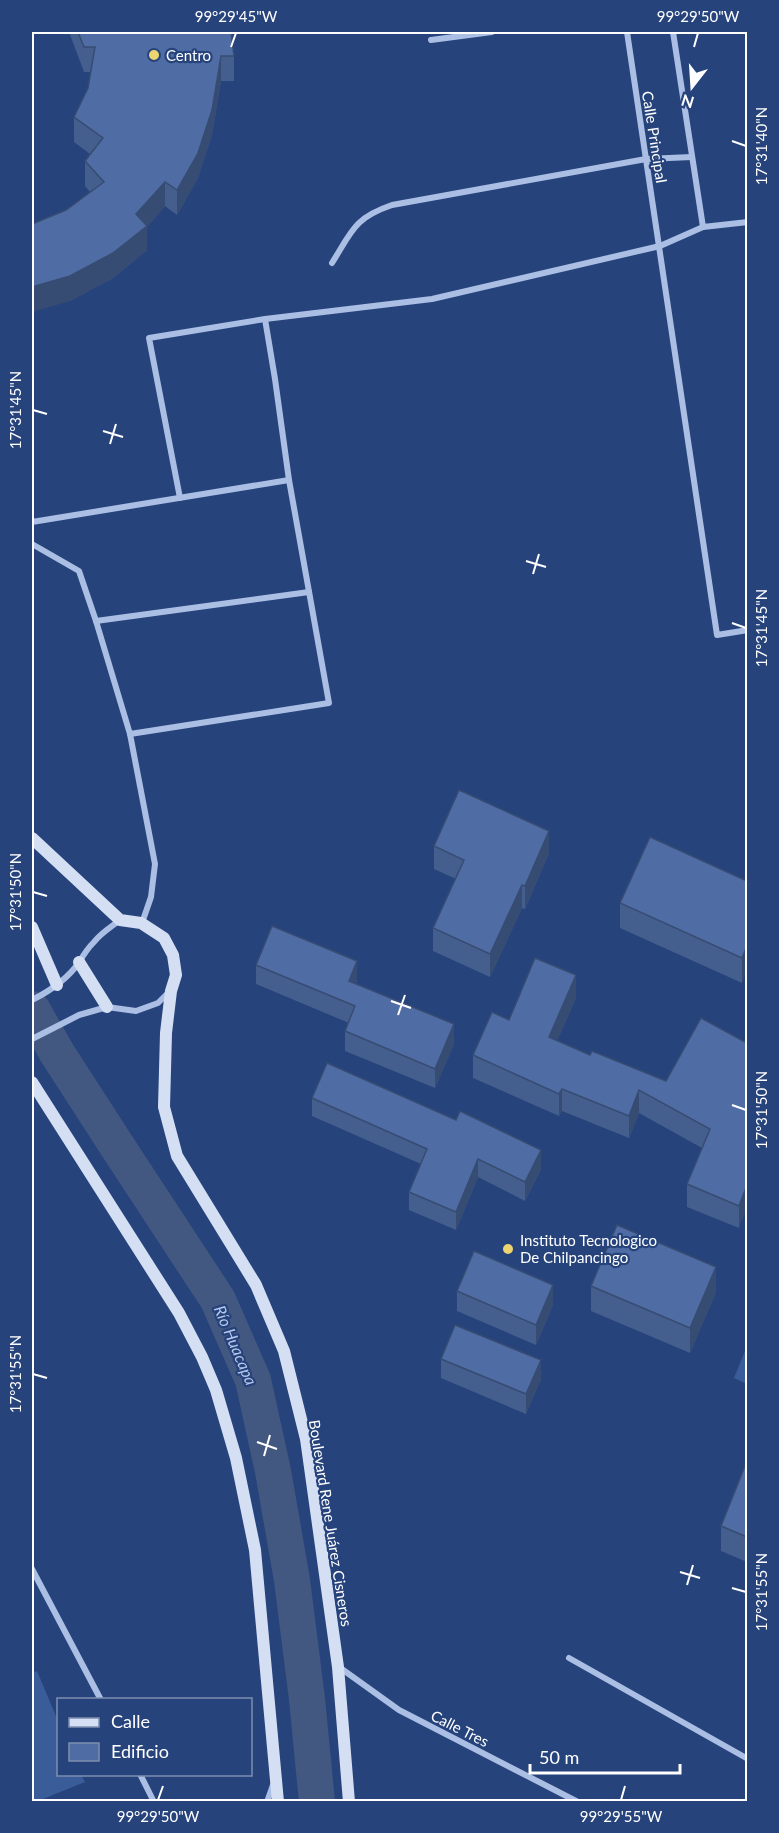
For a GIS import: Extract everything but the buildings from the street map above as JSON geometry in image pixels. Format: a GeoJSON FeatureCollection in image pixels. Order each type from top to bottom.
{"type":"FeatureCollection","features":[{"type":"Feature","properties":{"kind":"main road"},"geometry":{"type":"LineString","coordinates":[[32,838],[120,920]]}},
{"type":"Feature","properties":{"kind":"main road","name":"Boulevard Rene Juárez Cisneros"},"geometry":{"type":"LineString","coordinates":[[120,920],[141,923],[164,939],[173,955],[176,975],[171,991],[166,1033],[164,1107],[177,1156],[256,1285],[284,1351],[306,1439],[338,1666],[350,1802]]}},
{"type":"Feature","properties":{"kind":"main road"},"geometry":{"type":"LineString","coordinates":[[32,927],[54,988]]}},
{"type":"Feature","properties":{"kind":"main road"},"geometry":{"type":"LineString","coordinates":[[79,962],[107,1007]]}},
{"type":"Feature","properties":{"kind":"main road"},"geometry":{"type":"LineString","coordinates":[[32,1082],[179,1313],[216,1390],[236,1458],[255,1550],[278,1802]]}},
{"type":"Feature","properties":{"kind":"street"},"geometry":{"type":"LineString","coordinates":[[431,40],[492,32]]}},
{"type":"Feature","properties":{"kind":"street","name":"Calle Principal"},"geometry":{"type":"LineString","coordinates":[[627,32],[717,635],[747,630]]}},
{"type":"Feature","properties":{"kind":"street"},"geometry":{"type":"LineString","coordinates":[[673,32],[703,227]]}},
{"type":"Feature","properties":{"kind":"street"},"geometry":{"type":"LineString","coordinates":[[332,264],[356,224],[373,212],[392,205],[646,159],[692,157]]}},
{"type":"Feature","properties":{"kind":"street"},"geometry":{"type":"LineString","coordinates":[[180,498],[149,339],[264,319],[432,299],[660,246],[703,227],[747,222]]}},
{"type":"Feature","properties":{"kind":"street"},"geometry":{"type":"LineString","coordinates":[[130,734],[329,704],[289,480],[277,389],[264,319]]}},
{"type":"Feature","properties":{"kind":"street"},"geometry":{"type":"LineString","coordinates":[[32,522],[289,480]]}},
{"type":"Feature","properties":{"kind":"street"},"geometry":{"type":"LineString","coordinates":[[32,544],[79,571],[130,734],[155,864],[151,897],[141,923]]}},
{"type":"Feature","properties":{"kind":"street"},"geometry":{"type":"LineString","coordinates":[[96,621],[309,592]]}},
{"type":"Feature","properties":{"kind":"street"},"geometry":{"type":"LineString","coordinates":[[32,1000],[54,988],[79,962],[96,939],[120,920]]}},
{"type":"Feature","properties":{"kind":"street"},"geometry":{"type":"LineString","coordinates":[[32,1040],[79,1015],[107,1007],[136,1011],[158,1003],[171,991]]}},
{"type":"Feature","properties":{"kind":"street"},"geometry":{"type":"LineString","coordinates":[[32,1569],[100,1698]]}},
{"type":"Feature","properties":{"kind":"street"},"geometry":{"type":"LineString","coordinates":[[569,1658],[747,1759]]}},
{"type":"Feature","properties":{"kind":"street","name":"Calle Tres"},"geometry":{"type":"LineString","coordinates":[[338,1666],[399,1710],[578,1802]]}},
{"type":"Feature","properties":{"kind":"street"},"geometry":{"type":"LineString","coordinates":[[141,1776],[154,1802]]}},
{"type":"Feature","properties":{"kind":"street"},"geometry":{"type":"LineString","coordinates":[[267,1802],[277,1776]]}},
{"type":"Feature","properties":{"kind":"shaded area"},"geometry":{"type":"Polygon","coordinates":[[[747,1346],[747,1384],[734,1378],[747,1346]]]}},
{"type":"Feature","properties":{"kind":"shaded area"},"geometry":{"type":"Polygon","coordinates":[[[37,1671],[57,1719],[57,1776],[82,1776],[85,1782],[32,1802],[32,1673],[37,1671]]]}},
{"type":"Feature","properties":{"kind":"waterway","name":"Río Huacapa"},"geometry":{"type":"LineString","coordinates":[[32,1009],[57,1053],[218,1300],[253,1380],[273,1471],[292,1580],[317,1802]]}},
{"type":"Feature","properties":{"kind":"place","name":"Centro"},"geometry":{"type":"Point","coordinates":[154,55]}},
{"type":"Feature","properties":{"kind":"place","name":"Instituto Tecnologico De Chilpancingo"},"geometry":{"type":"Point","coordinates":[508,1249]}}]}
